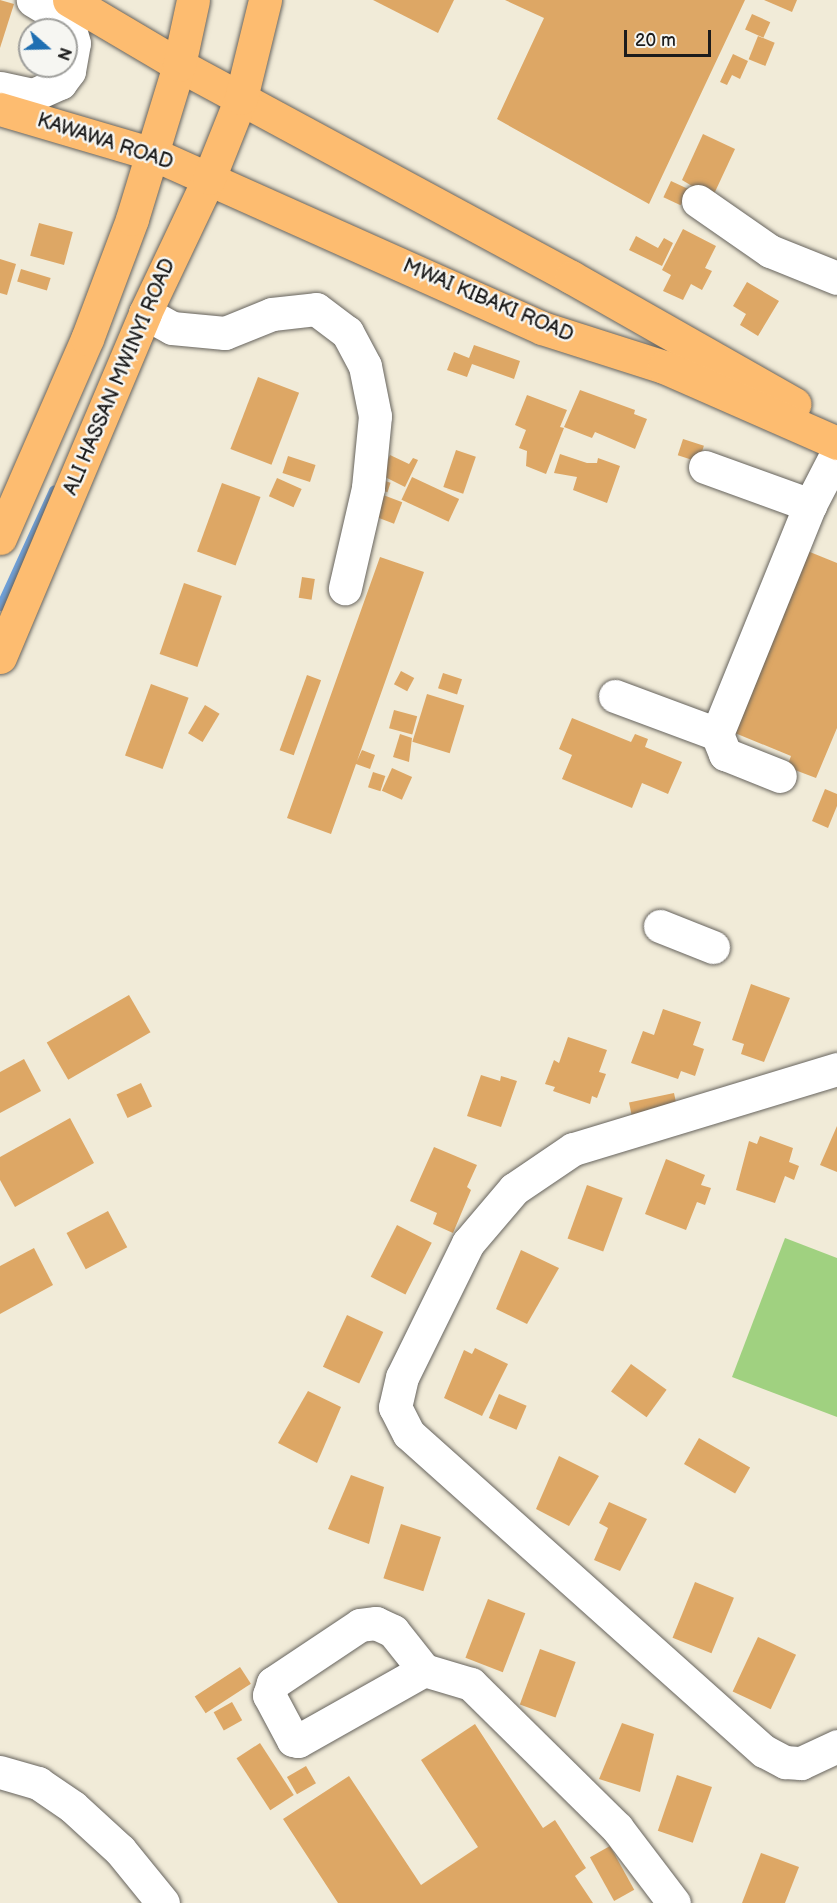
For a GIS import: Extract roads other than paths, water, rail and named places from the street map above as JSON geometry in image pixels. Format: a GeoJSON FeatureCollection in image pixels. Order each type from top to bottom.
{"type":"FeatureCollection","features":[{"type":"Feature","properties":{"kind":"main road"},"geometry":{"type":"LineString","coordinates":[[69,0],[179,65],[837,425]]}},
{"type":"Feature","properties":{"kind":"main road"},"geometry":{"type":"LineString","coordinates":[[0,538],[87,339],[153,154],[179,65],[193,0]]}},
{"type":"Feature","properties":{"kind":"main road","name":"ALI HASSAN MWINYI ROAD"},"geometry":{"type":"LineString","coordinates":[[0,657],[145,313],[209,178],[241,98],[266,0]]}},
{"type":"Feature","properties":{"kind":"main road","name":"KAWAWA ROAD"},"geometry":{"type":"LineString","coordinates":[[0,109],[153,154],[209,178]]}},
{"type":"Feature","properties":{"kind":"main road","name":"MWAI KIBAKI ROAD"},"geometry":{"type":"LineString","coordinates":[[209,178],[542,328],[664,367],[837,443]]}},
{"type":"Feature","properties":{"kind":"street","name":"KAWAWA ROAD"},"geometry":{"type":"LineString","coordinates":[[0,88],[33,95],[60,83],[69,71],[74,43],[70,29],[61,17],[33,0]]}},
{"type":"Feature","properties":{"kind":"street"},"geometry":{"type":"LineString","coordinates":[[698,201],[770,251],[837,278]]}},
{"type":"Feature","properties":{"kind":"street"},"geometry":{"type":"LineString","coordinates":[[145,313],[172,328],[225,333],[272,314],[316,309],[347,332],[365,366],[375,416],[368,488],[345,588]]}},
{"type":"Feature","properties":{"kind":"street"},"geometry":{"type":"LineString","coordinates":[[780,776],[725,754],[717,734],[810,505],[837,453]]}},
{"type":"Feature","properties":{"kind":"street"},"geometry":{"type":"LineString","coordinates":[[705,467],[810,505]]}},
{"type":"Feature","properties":{"kind":"street"},"geometry":{"type":"LineString","coordinates":[[615,696],[717,734]]}},
{"type":"Feature","properties":{"kind":"street"},"geometry":{"type":"LineString","coordinates":[[660,926],[713,947]]}},
{"type":"Feature","properties":{"kind":"street"},"geometry":{"type":"LineString","coordinates":[[837,1069],[573,1149],[514,1189],[468,1243],[402,1377],[395,1407],[409,1434],[764,1751],[785,1762],[801,1763],[837,1746]]}},
{"type":"Feature","properties":{"kind":"street"},"geometry":{"type":"LineString","coordinates":[[424,1670],[471,1684],[617,1828],[674,1903]]}},
{"type":"Feature","properties":{"kind":"street"},"geometry":{"type":"LineString","coordinates":[[0,1772],[38,1783],[73,1807],[120,1850],[163,1903]]}},
{"type":"Feature","properties":{"kind":"waterway"},"geometry":{"type":"LineString","coordinates":[[0,606],[53,490]]}}]}
